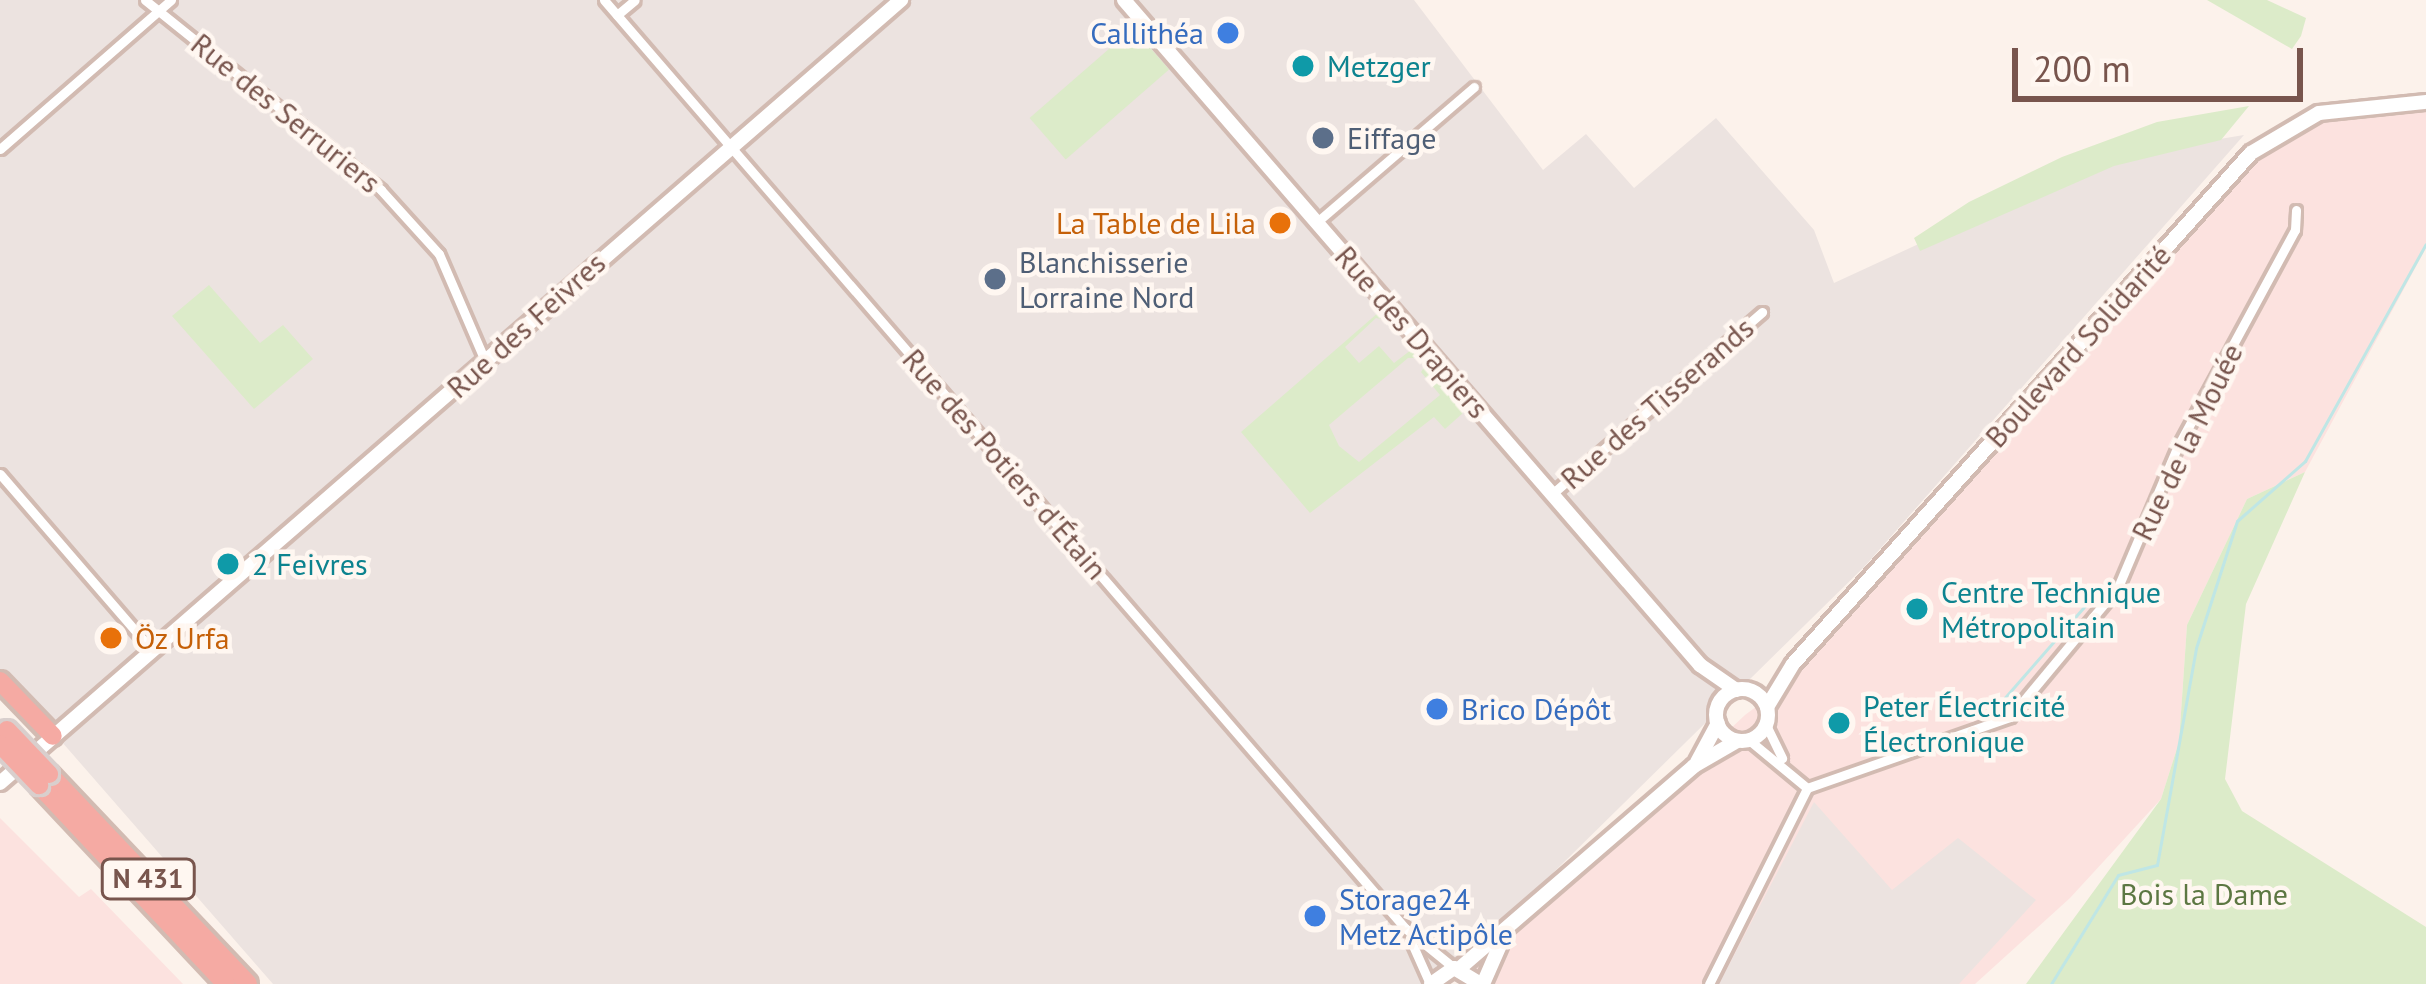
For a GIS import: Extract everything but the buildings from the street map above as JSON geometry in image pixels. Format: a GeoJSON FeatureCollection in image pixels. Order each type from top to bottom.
{"type":"FeatureCollection","features":[{"type":"Feature","properties":{"kind":"highway"},"geometry":{"type":"LineString","coordinates":[[0,681],[53,736]]}},
{"type":"Feature","properties":{"kind":"highway","name":"N 431"},"geometry":{"type":"LineString","coordinates":[[2,732],[226,984]]}},
{"type":"Feature","properties":{"kind":"highway","name":"N 431"},"geometry":{"type":"LineString","coordinates":[[44,780],[248,984]]}},
{"type":"Feature","properties":{"kind":"street","name":"Rue des Serruriers"},"geometry":{"type":"LineString","coordinates":[[145,0],[381,190],[439,254],[485,361]]}},
{"type":"Feature","properties":{"kind":"street"},"geometry":{"type":"LineString","coordinates":[[0,149],[170,0]]}},
{"type":"Feature","properties":{"kind":"street","name":"Rue des Potiers d'Étain"},"geometry":{"type":"LineString","coordinates":[[604,0],[1405,928],[1457,968]]}},
{"type":"Feature","properties":{"kind":"street"},"geometry":{"type":"LineString","coordinates":[[617,15],[634,0]]}},
{"type":"Feature","properties":{"kind":"street","name":"Rue des Feivres"},"geometry":{"type":"LineString","coordinates":[[0,782],[901,0]]}},
{"type":"Feature","properties":{"kind":"street","name":"Rue des Drapiers"},"geometry":{"type":"LineString","coordinates":[[1124,0],[1700,665],[1767,707]]}},
{"type":"Feature","properties":{"kind":"street"},"geometry":{"type":"LineString","coordinates":[[1317,222],[1474,87]]}},
{"type":"Feature","properties":{"kind":"street","name":"Boulevard Solidarité"},"geometry":{"type":"LineString","coordinates":[[1767,707],[1793,664],[2251,153],[2318,113],[2407,100],[2426,102]]}},
{"type":"Feature","properties":{"kind":"street","name":"Rue de la Mouée"},"geometry":{"type":"LineString","coordinates":[[1807,788],[2024,706],[2118,587],[2177,448],[2295,230],[2296,210]]}},
{"type":"Feature","properties":{"kind":"street","name":"Rue des Tisserands"},"geometry":{"type":"LineString","coordinates":[[1552,494],[1762,312]]}},
{"type":"Feature","properties":{"kind":"street"},"geometry":{"type":"LineString","coordinates":[[0,474],[151,649]]}},
{"type":"Feature","properties":{"kind":"street","name":"Boulevard Solidarité"},"geometry":{"type":"LineString","coordinates":[[1718,716],[1742,690],[1793,664]]}},
{"type":"Feature","properties":{"kind":"street","name":"Rue des Drapiers"},"geometry":{"type":"LineString","coordinates":[[1700,665],[1718,716]]}},
{"type":"Feature","properties":{"kind":"street"},"geometry":{"type":"LineString","coordinates":[[1708,984],[1807,788],[1785,763],[1766,725],[1767,707]]}},
{"type":"Feature","properties":{"kind":"street"},"geometry":{"type":"LineString","coordinates":[[1694,766],[1718,716],[1743,741],[1785,763]]}},
{"type":"Feature","properties":{"kind":"street"},"geometry":{"type":"LineString","coordinates":[[1431,984],[1505,937],[1694,766],[1766,725]]}},
{"type":"Feature","properties":{"kind":"street","name":"Rue des Potiers d'Étain"},"geometry":{"type":"LineString","coordinates":[[1405,928],[1431,984]]}},
{"type":"Feature","properties":{"kind":"street"},"geometry":{"type":"LineString","coordinates":[[1457,968],[1482,984],[1505,937]]}},
{"type":"Feature","properties":{"kind":"shaded area"},"geometry":{"type":"Polygon","coordinates":[[[0,0],[1414,0],[1543,170],[1586,134],[1634,188],[1716,118],[1814,230],[1834,283],[2105,158],[2244,135],[1865,566],[1440,984],[273,984],[0,671],[0,0]]]}},
{"type":"Feature","properties":{"kind":"shaded area"},"geometry":{"type":"Polygon","coordinates":[[[2397,105],[2426,109],[2426,248],[2305,472],[2247,499],[2187,625],[2179,742],[2161,799],[2070,898],[1975,984],[1460,984],[1745,715],[1788,683],[2255,158],[2318,122],[2397,105]]]}},
{"type":"Feature","properties":{"kind":"shaded area"},"geometry":{"type":"Polygon","coordinates":[[[1814,802],[1892,890],[1958,838],[2036,900],[1959,984],[1719,984],[1814,802]]]}},
{"type":"Feature","properties":{"kind":"shaded area"},"geometry":{"type":"Polygon","coordinates":[[[0,818],[79,897],[91,889],[183,984],[0,984],[0,818]]]}},
{"type":"Feature","properties":{"kind":"green space"},"geometry":{"type":"Polygon","coordinates":[[[2207,0],[2267,0],[2306,18],[2301,36],[2292,49],[2207,0]]]}},
{"type":"Feature","properties":{"kind":"green space"},"geometry":{"type":"Polygon","coordinates":[[[1133,28],[1169,70],[1066,159],[1030,118],[1133,28]]]}},
{"type":"Feature","properties":{"kind":"green space"},"geometry":{"type":"Polygon","coordinates":[[[2249,106],[2221,140],[2114,166],[1920,251],[1914,238],[1969,202],[2062,157],[2157,122],[2249,106]]]}},
{"type":"Feature","properties":{"kind":"green space"},"geometry":{"type":"Polygon","coordinates":[[[209,285],[260,343],[283,325],[313,359],[254,409],[172,316],[209,285]]]}},
{"type":"Feature","properties":{"kind":"green space"},"geometry":{"type":"Polygon","coordinates":[[[1379,312],[1385,320],[1376,318],[1345,347],[1359,363],[1379,346],[1394,363],[1411,350],[1418,358],[1408,358],[1329,425],[1339,446],[1359,462],[1440,395],[1421,372],[1425,366],[1463,413],[1445,429],[1434,417],[1310,513],[1241,432],[1379,312]]]}},
{"type":"Feature","properties":{"kind":"green space","name":"Bois la Dame"},"geometry":{"type":"Polygon","coordinates":[[[2305,472],[2246,604],[2225,779],[2242,811],[2426,927],[2426,984],[2026,984],[2161,799],[2179,742],[2187,625],[2247,499],[2305,472]]]}},
{"type":"Feature","properties":{"kind":"waterway"},"geometry":{"type":"LineString","coordinates":[[2051,984],[2118,875],[2157,865],[2196,648],[2237,521],[2305,461],[2426,244]]}},
{"type":"Feature","properties":{"kind":"waterway"},"geometry":{"type":"LineString","coordinates":[[2001,702],[2096,593]]}},
{"type":"Feature","properties":{"kind":"place","name":"Callithéa"},"geometry":{"type":"Point","coordinates":[1228,33]}},
{"type":"Feature","properties":{"kind":"place","name":"Metzger"},"geometry":{"type":"Point","coordinates":[1303,66]}},
{"type":"Feature","properties":{"kind":"place","name":"Eiffage"},"geometry":{"type":"Point","coordinates":[1323,138]}},
{"type":"Feature","properties":{"kind":"place","name":"La Table de Lila"},"geometry":{"type":"Point","coordinates":[1280,223]}},
{"type":"Feature","properties":{"kind":"place","name":"Blanchisserie Lorraine Nord"},"geometry":{"type":"Point","coordinates":[995,279]}},
{"type":"Feature","properties":{"kind":"place","name":"2 Feivres"},"geometry":{"type":"Point","coordinates":[228,564]}},
{"type":"Feature","properties":{"kind":"place","name":"Centre Technique Métropolitain"},"geometry":{"type":"Point","coordinates":[1917,609]}},
{"type":"Feature","properties":{"kind":"place","name":"Öz Urfa"},"geometry":{"type":"Point","coordinates":[111,638]}},
{"type":"Feature","properties":{"kind":"place","name":"Brico Dépôt"},"geometry":{"type":"Point","coordinates":[1437,709]}},
{"type":"Feature","properties":{"kind":"place","name":"Peter Électricité Électronique"},"geometry":{"type":"Point","coordinates":[1839,723]}},
{"type":"Feature","properties":{"kind":"place","name":"Storage24 Metz Actipôle"},"geometry":{"type":"Point","coordinates":[1315,916]}}]}
